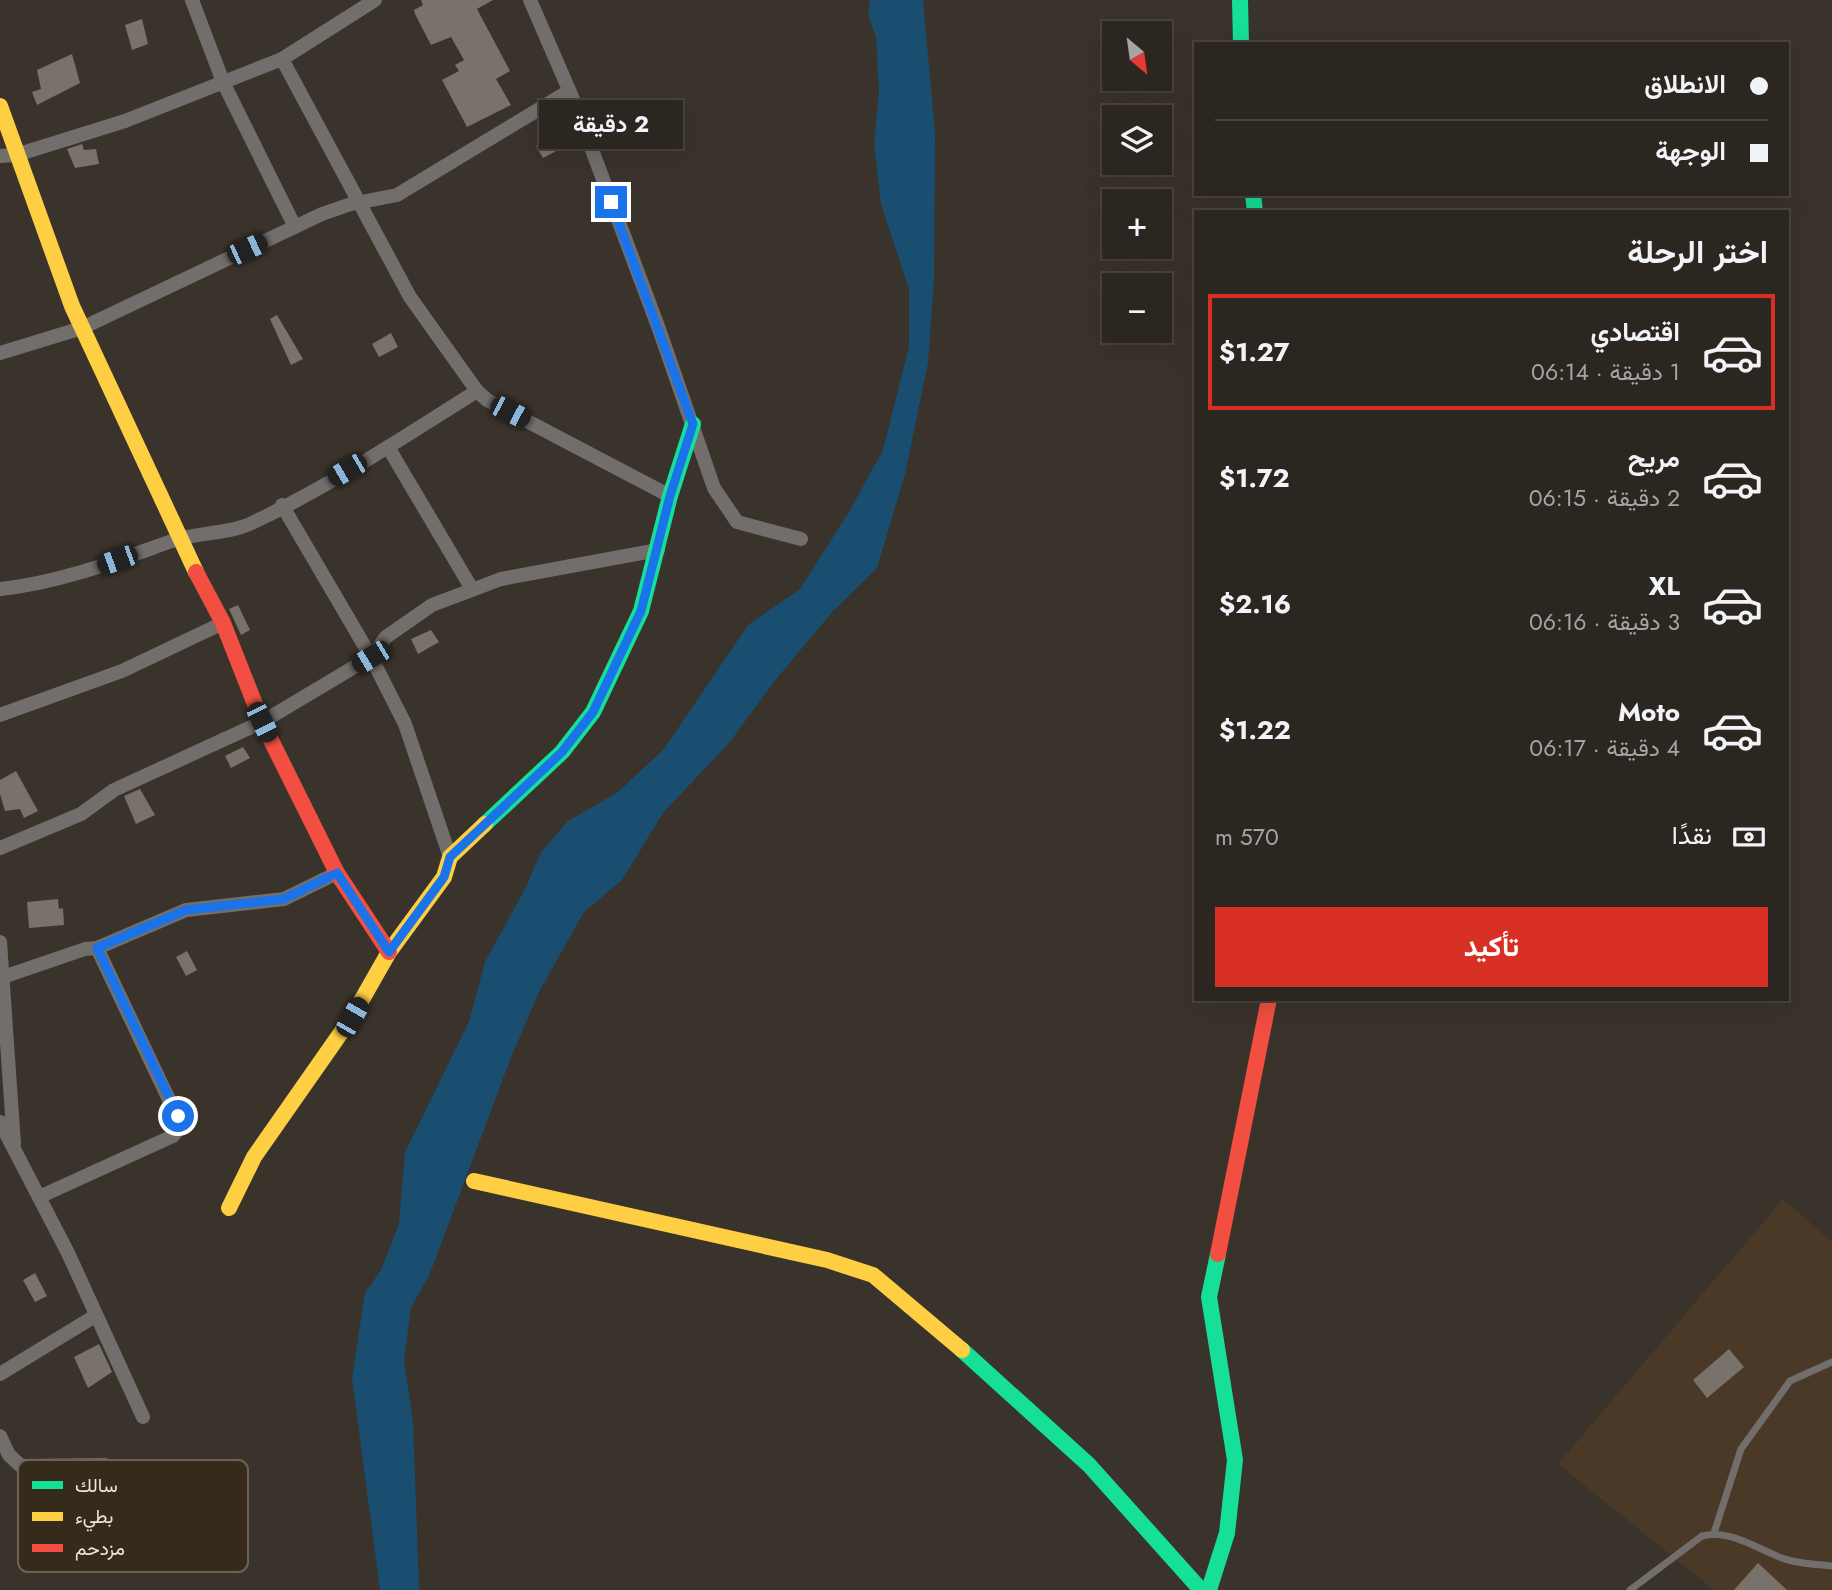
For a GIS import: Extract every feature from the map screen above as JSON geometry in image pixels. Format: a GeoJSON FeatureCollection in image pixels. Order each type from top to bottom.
{"type":"FeatureCollection","features":[{"type":"Feature","properties":{"kind":"street"},"geometry":{"type":"LineString","coordinates":[[192,0],[223,82],[295,227]]}},
{"type":"Feature","properties":{"kind":"street"},"geometry":{"type":"LineString","coordinates":[[8,155],[125,121],[282,59],[374,0]]}},
{"type":"Feature","properties":{"kind":"street"},"geometry":{"type":"LineString","coordinates":[[530,0],[569,91],[693,424],[713,488],[737,522],[801,539]]}},
{"type":"Feature","properties":{"kind":"street"},"geometry":{"type":"LineString","coordinates":[[1241,0],[1241,42]]}},
{"type":"Feature","properties":{"kind":"street"},"geometry":{"type":"LineString","coordinates":[[282,59],[410,297],[477,391],[487,400],[670,496]]}},
{"type":"Feature","properties":{"kind":"street"},"geometry":{"type":"LineString","coordinates":[[0,353],[82,328],[323,214],[397,195],[569,91]]}},
{"type":"Feature","properties":{"kind":"street"},"geometry":{"type":"LineString","coordinates":[[0,106],[8,155],[82,328],[178,539],[223,623],[262,722],[337,873],[389,952]]}},
{"type":"Feature","properties":{"kind":"street"},"geometry":{"type":"LineString","coordinates":[[0,589],[29,586],[78,574],[178,539],[237,528],[388,447],[477,391]]}},
{"type":"Feature","properties":{"kind":"street"},"geometry":{"type":"LineString","coordinates":[[229,1208],[254,1157],[352,1017],[389,952],[444,877],[450,857],[562,752],[593,712],[641,611],[670,496],[693,424]]}},
{"type":"Feature","properties":{"kind":"street"},"geometry":{"type":"LineString","coordinates":[[388,447],[472,589]]}},
{"type":"Feature","properties":{"kind":"street"},"geometry":{"type":"LineString","coordinates":[[282,505],[371,657],[411,735],[450,857]]}},
{"type":"Feature","properties":{"kind":"street"},"geometry":{"type":"LineString","coordinates":[[0,848],[81,814],[114,790],[262,722],[371,657],[386,637],[432,605],[501,579],[658,550]]}},
{"type":"Feature","properties":{"kind":"street"},"geometry":{"type":"LineString","coordinates":[[0,715],[113,675],[223,623]]}},
{"type":"Feature","properties":{"kind":"street"},"geometry":{"type":"LineString","coordinates":[[3,977],[85,949],[97,948],[186,910],[284,899],[337,873]]}},
{"type":"Feature","properties":{"kind":"street"},"geometry":{"type":"LineString","coordinates":[[0,942],[15,1149]]}},
{"type":"Feature","properties":{"kind":"street"},"geometry":{"type":"LineString","coordinates":[[39,1197],[173,1136],[181,1125],[97,948]]}},
{"type":"Feature","properties":{"kind":"street"},"geometry":{"type":"LineString","coordinates":[[1209,1590],[1227,1533],[1235,1460],[1209,1297],[1269,1001]]}},
{"type":"Feature","properties":{"kind":"street"},"geometry":{"type":"LineString","coordinates":[[0,1122],[68,1252],[143,1418]]}},
{"type":"Feature","properties":{"kind":"street"},"geometry":{"type":"LineString","coordinates":[[474,1181],[827,1260],[873,1275],[989,1372],[1089,1465],[1201,1590]]}},
{"type":"Feature","properties":{"kind":"street"},"geometry":{"type":"LineString","coordinates":[[0,1374],[95,1315]]}},
{"type":"Feature","properties":{"kind":"street"},"geometry":{"type":"LineString","coordinates":[[0,1436],[9,1455],[18,1463]]}},
{"type":"Feature","properties":{"kind":"lane"},"geometry":{"type":"LineString","coordinates":[[1714,1533],[1741,1449],[1790,1381],[1832,1362]]}},
{"type":"Feature","properties":{"kind":"lane"},"geometry":{"type":"LineString","coordinates":[[1630,1590],[1702,1536],[1714,1533],[1730,1535],[1784,1559],[1832,1566]]}},
{"type":"Feature","properties":{"kind":"shaded area"},"geometry":{"type":"Polygon","coordinates":[[[1783,1199],[1832,1242],[1832,1590],[1714,1590],[1558,1464],[1783,1199]]]}},
{"type":"Feature","properties":{"kind":"water"},"geometry":{"type":"Polygon","coordinates":[[[870,0],[923,0],[935,132],[934,279],[928,363],[905,474],[877,568],[833,611],[777,678],[729,743],[663,813],[622,880],[584,912],[539,992],[510,1060],[429,1276],[411,1307],[404,1360],[413,1421],[419,1590],[380,1590],[352,1378],[365,1293],[381,1270],[399,1224],[405,1152],[469,1022],[485,962],[525,889],[541,852],[568,821],[618,792],[664,749],[748,625],[800,589],[849,512],[883,450],[909,347],[909,289],[881,204],[874,143],[879,93],[876,37],[868,15],[870,0]]]}},
{"type":"Feature","properties":{"kind":"building"},"geometry":{"type":"Polygon","coordinates":[[[421,0],[493,0],[477,9],[510,71],[496,79],[511,105],[467,127],[442,80],[459,71],[455,65],[464,60],[451,37],[431,45],[414,10],[423,5],[421,0]]]}},
{"type":"Feature","properties":{"kind":"building"},"geometry":{"type":"Polygon","coordinates":[[[142,19],[148,44],[132,50],[125,25],[142,19]]]}},
{"type":"Feature","properties":{"kind":"building"},"geometry":{"type":"Polygon","coordinates":[[[72,54],[80,83],[37,105],[32,92],[41,89],[37,70],[72,54]]]}},
{"type":"Feature","properties":{"kind":"building"},"geometry":{"type":"Polygon","coordinates":[[[565,130],[573,142],[543,158],[536,146],[565,130]]]}},
{"type":"Feature","properties":{"kind":"building"},"geometry":{"type":"Polygon","coordinates":[[[82,144],[84,150],[96,149],[99,164],[75,168],[67,149],[82,144]]]}},
{"type":"Feature","properties":{"kind":"building"},"geometry":{"type":"Polygon","coordinates":[[[277,315],[303,359],[291,365],[270,319],[277,315]]]}},
{"type":"Feature","properties":{"kind":"building"},"geometry":{"type":"Polygon","coordinates":[[[391,333],[398,347],[379,357],[372,344],[391,333]]]}},
{"type":"Feature","properties":{"kind":"building"},"geometry":{"type":"Polygon","coordinates":[[[238,605],[250,630],[241,635],[229,609],[238,605]]]}},
{"type":"Feature","properties":{"kind":"building"},"geometry":{"type":"Polygon","coordinates":[[[431,630],[439,642],[418,654],[411,639],[431,630]]]}},
{"type":"Feature","properties":{"kind":"building"},"geometry":{"type":"Polygon","coordinates":[[[243,747],[250,758],[231,768],[225,756],[243,747]]]}},
{"type":"Feature","properties":{"kind":"building"},"geometry":{"type":"Polygon","coordinates":[[[16,771],[38,811],[24,818],[20,809],[5,811],[0,794],[0,780],[16,771]]]}},
{"type":"Feature","properties":{"kind":"building"},"geometry":{"type":"Polygon","coordinates":[[[140,789],[155,815],[136,824],[124,796],[140,789]]]}},
{"type":"Feature","properties":{"kind":"building"},"geometry":{"type":"Polygon","coordinates":[[[58,899],[59,909],[63,908],[64,925],[29,928],[27,902],[58,899]]]}},
{"type":"Feature","properties":{"kind":"building"},"geometry":{"type":"Polygon","coordinates":[[[187,951],[197,970],[186,976],[176,957],[187,951]]]}},
{"type":"Feature","properties":{"kind":"building"},"geometry":{"type":"Polygon","coordinates":[[[35,1273],[47,1296],[35,1302],[23,1280],[35,1273]]]}},
{"type":"Feature","properties":{"kind":"building"},"geometry":{"type":"Polygon","coordinates":[[[99,1344],[112,1372],[88,1388],[74,1357],[99,1344]]]}},
{"type":"Feature","properties":{"kind":"building"},"geometry":{"type":"Polygon","coordinates":[[[1729,1349],[1744,1367],[1707,1398],[1693,1380],[1729,1349]]]}},
{"type":"Feature","properties":{"kind":"building"},"geometry":{"type":"Polygon","coordinates":[[[1758,1563],[1787,1590],[1734,1590],[1758,1563]]]}},
{"type":"Feature","properties":{"kind":"traffic: fast"},"geometry":{"type":"LineString","coordinates":[[1240,0],[1241,42]]}},
{"type":"Feature","properties":{"kind":"traffic: fast"},"geometry":{"type":"LineString","coordinates":[[1253,196],[1255,210]]}},
{"type":"Feature","properties":{"kind":"traffic: fast"},"geometry":{"type":"LineString","coordinates":[[485,824],[562,752],[593,712],[641,611],[670,496],[693,424]]}},
{"type":"Feature","properties":{"kind":"traffic: fast"},"geometry":{"type":"LineString","coordinates":[[1209,1590],[1227,1533],[1235,1460],[1209,1297],[1218,1254]]}},
{"type":"Feature","properties":{"kind":"traffic: fast"},"geometry":{"type":"LineString","coordinates":[[962,1350],[1089,1465],[1201,1590]]}},
{"type":"Feature","properties":{"kind":"traffic: slow"},"geometry":{"type":"LineString","coordinates":[[0,106],[72,306],[196,572]]}},
{"type":"Feature","properties":{"kind":"traffic: slow"},"geometry":{"type":"LineString","coordinates":[[229,1208],[254,1157],[352,1017],[389,952],[444,877],[450,857],[485,824]]}},
{"type":"Feature","properties":{"kind":"traffic: slow"},"geometry":{"type":"LineString","coordinates":[[474,1181],[827,1260],[873,1275],[962,1350]]}},
{"type":"Feature","properties":{"kind":"traffic: jam"},"geometry":{"type":"LineString","coordinates":[[196,572],[223,623],[262,722],[337,873],[389,952]]}},
{"type":"Feature","properties":{"kind":"traffic: jam"},"geometry":{"type":"LineString","coordinates":[[1218,1254],[1269,1001]]}},
{"type":"Feature","properties":{"kind":"route"},"geometry":{"type":"LineString","coordinates":[[178,1116],[97,948],[186,910],[284,899],[337,873],[389,952],[444,877],[450,857],[562,752],[593,712],[606,687],[641,611],[670,496],[693,424],[611,202]]}}]}
